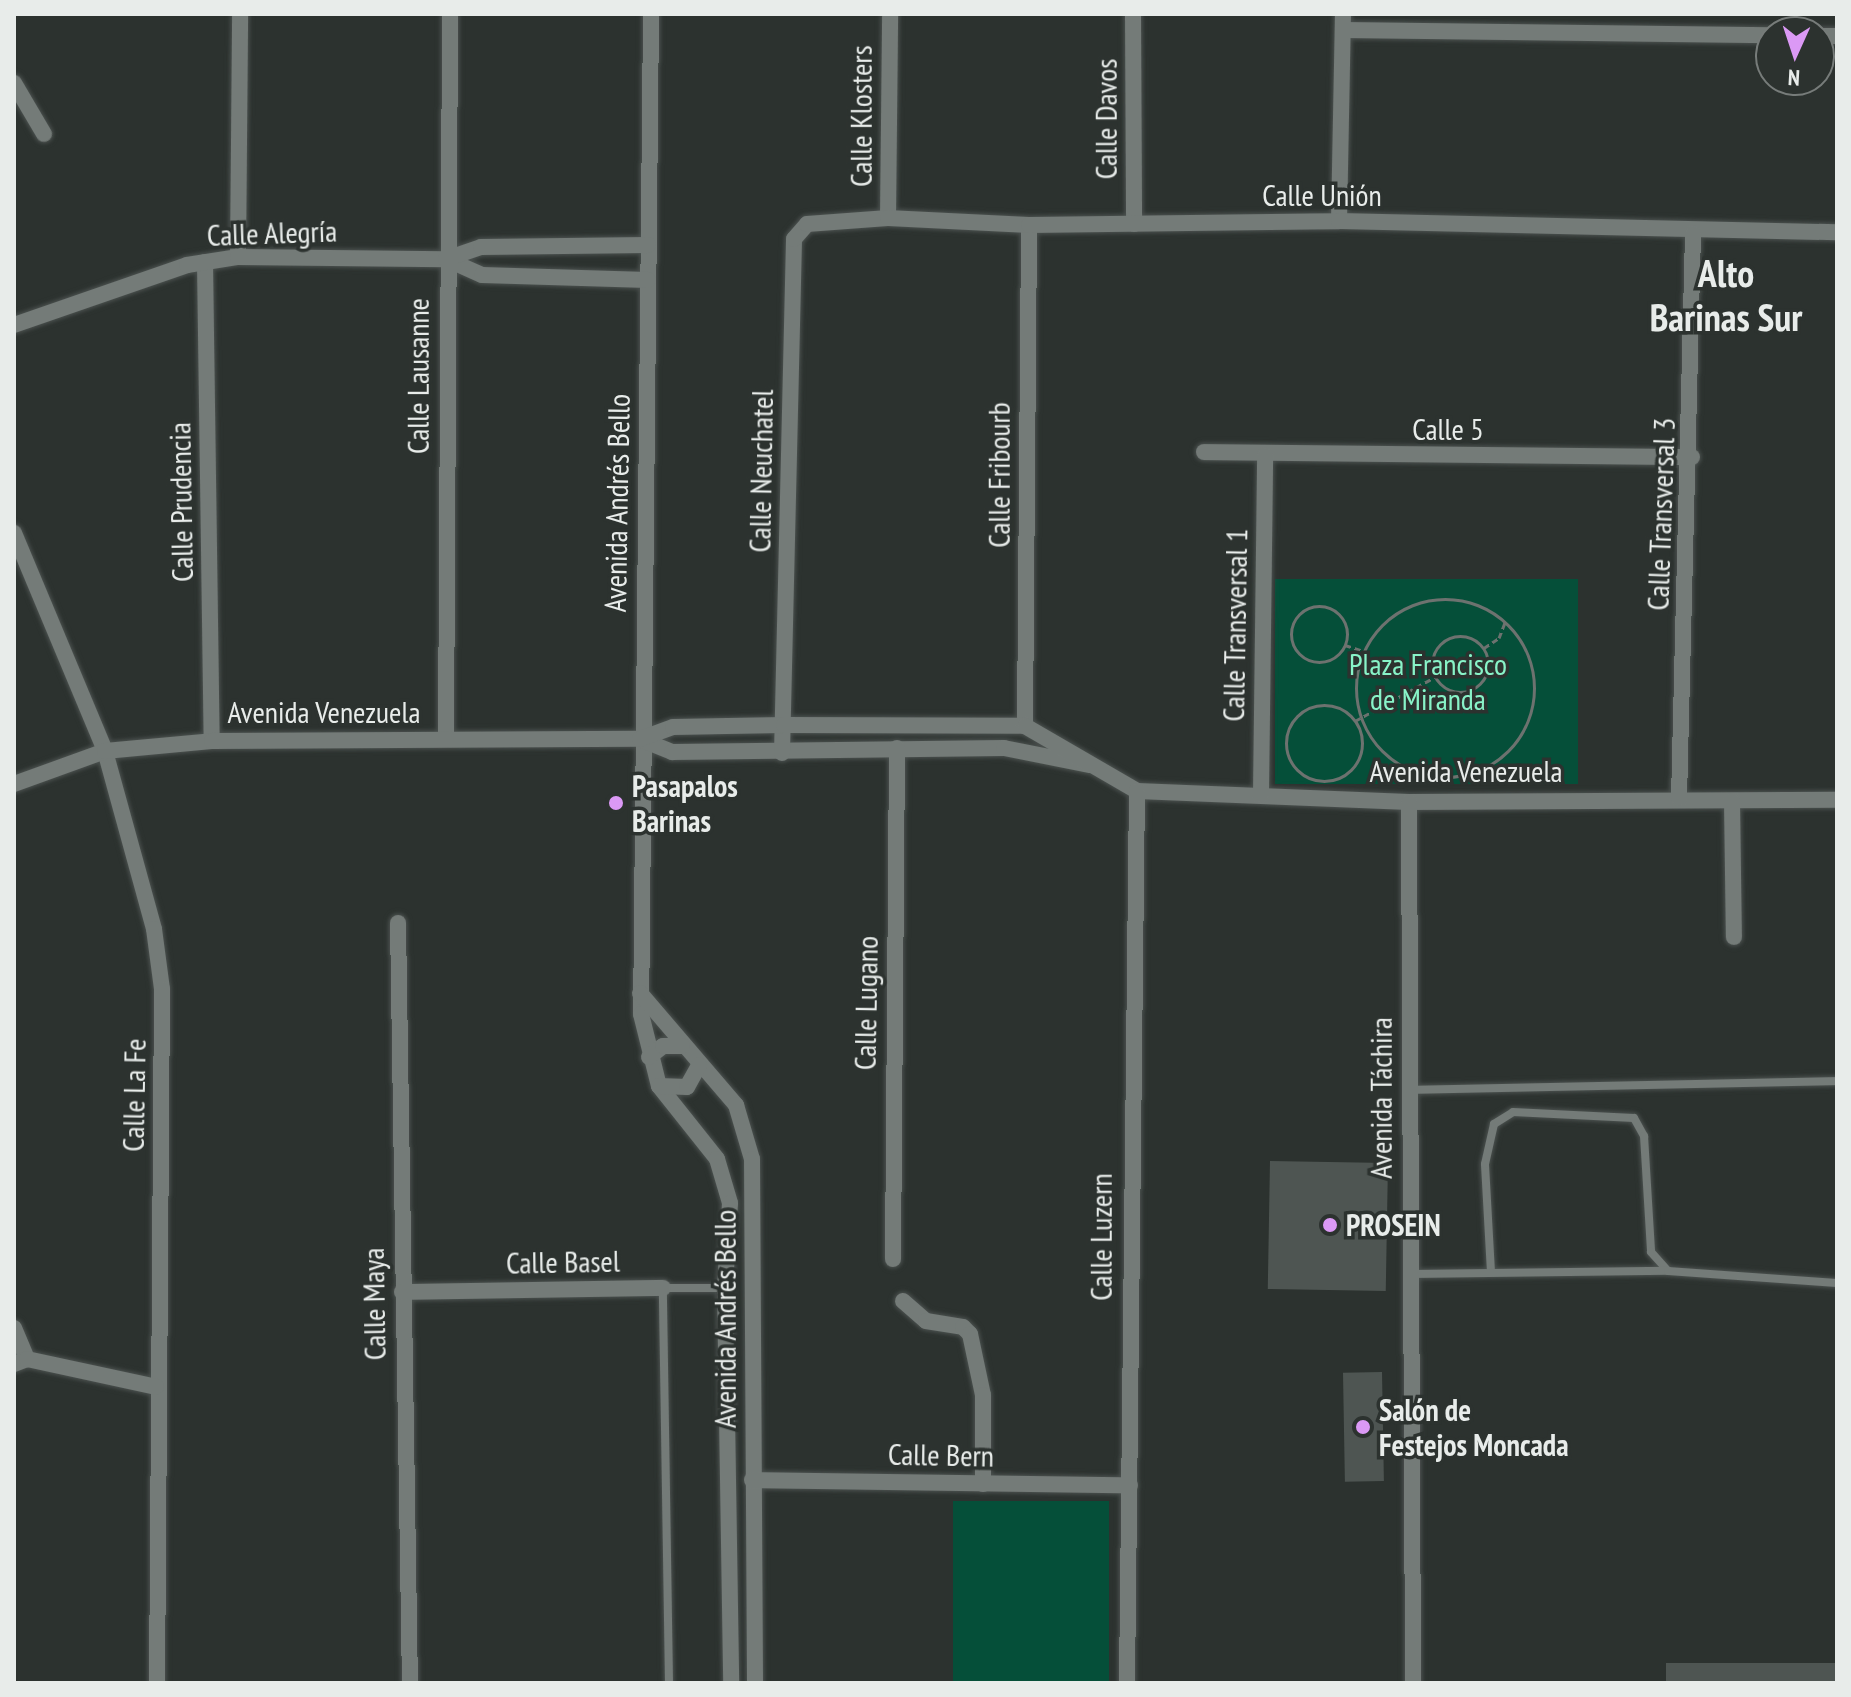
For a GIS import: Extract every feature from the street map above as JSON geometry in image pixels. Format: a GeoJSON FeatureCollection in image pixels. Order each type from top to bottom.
{"type":"FeatureCollection","features":[{"type":"Feature","properties":{"kind":"street"},"geometry":{"type":"LineString","coordinates":[[238,257],[240,14]]}},
{"type":"Feature","properties":{"kind":"street","name":"Calle Lausanne"},"geometry":{"type":"LineString","coordinates":[[446,739],[446,259],[450,14]]}},
{"type":"Feature","properties":{"kind":"street","name":"Avenida Andrés Bello"},"geometry":{"type":"LineString","coordinates":[[651,14],[640,739],[640,993],[649,1057],[659,1086],[724,1173],[732,1233],[725,1288],[731,1683]]}},
{"type":"Feature","properties":{"kind":"street","name":"Calle Klosters"},"geometry":{"type":"LineString","coordinates":[[888,218],[890,14]]}},
{"type":"Feature","properties":{"kind":"street","name":"Calle Davos"},"geometry":{"type":"LineString","coordinates":[[1133,14],[1134,224]]}},
{"type":"Feature","properties":{"kind":"street"},"geometry":{"type":"LineString","coordinates":[[1339,221],[1343,22],[1755,35]]}},
{"type":"Feature","properties":{"kind":"street"},"geometry":{"type":"LineString","coordinates":[[14,83],[44,134]]}},
{"type":"Feature","properties":{"kind":"street","name":"Calle Unión"},"geometry":{"type":"LineString","coordinates":[[807,224],[888,218],[1029,225],[1339,221],[1693,233],[1837,232]]}},
{"type":"Feature","properties":{"kind":"street","name":"Calle Neuchatel"},"geometry":{"type":"LineString","coordinates":[[782,753],[794,239],[807,224]]}},
{"type":"Feature","properties":{"kind":"street","name":"Calle Fribourb"},"geometry":{"type":"LineString","coordinates":[[1025,726],[1029,225]]}},
{"type":"Feature","properties":{"kind":"street","name":"Calle Transversal 3"},"geometry":{"type":"LineString","coordinates":[[1679,798],[1692,457],[1693,233]]}},
{"type":"Feature","properties":{"kind":"street","name":"Calle Alegría"},"geometry":{"type":"LineString","coordinates":[[14,325],[205,262],[238,257],[446,259],[481,247],[648,245]]}},
{"type":"Feature","properties":{"kind":"street","name":"Calle Alegría"},"geometry":{"type":"LineString","coordinates":[[446,259],[482,275],[648,280]]}},
{"type":"Feature","properties":{"kind":"street","name":"Calle Prudencia"},"geometry":{"type":"LineString","coordinates":[[205,262],[212,741]]}},
{"type":"Feature","properties":{"kind":"street","name":"Calle 5"},"geometry":{"type":"LineString","coordinates":[[1204,452],[1692,457]]}},
{"type":"Feature","properties":{"kind":"street","name":"Calle Transversal 1"},"geometry":{"type":"LineString","coordinates":[[1261,795],[1265,455]]}},
{"type":"Feature","properties":{"kind":"street","name":"Calle La Fe"},"geometry":{"type":"LineString","coordinates":[[15,540],[105,751],[154,929],[162,989],[156,1387],[157,1683]]}},
{"type":"Feature","properties":{"kind":"street","name":"Avenida Venezuela"},"geometry":{"type":"LineString","coordinates":[[14,784],[105,751],[212,741],[640,739],[673,727],[1025,726],[1102,766],[1137,791],[1409,802],[1679,798],[1837,800]]}},
{"type":"Feature","properties":{"kind":"street","name":"Avenida Venezuela"},"geometry":{"type":"LineString","coordinates":[[640,739],[672,752],[1004,748],[1102,766]]}},
{"type":"Feature","properties":{"kind":"street","name":"Calle Lugano"},"geometry":{"type":"LineString","coordinates":[[893,1259],[897,748]]}},
{"type":"Feature","properties":{"kind":"street","name":"Calle Luzern"},"geometry":{"type":"LineString","coordinates":[[1127,1683],[1137,791]]}},
{"type":"Feature","properties":{"kind":"street"},"geometry":{"type":"LineString","coordinates":[[1732,801],[1734,937]]}},
{"type":"Feature","properties":{"kind":"street","name":"Avenida Táchira"},"geometry":{"type":"LineString","coordinates":[[1409,802],[1408,1274],[1413,1683]]}},
{"type":"Feature","properties":{"kind":"street","name":"Calle Maya"},"geometry":{"type":"LineString","coordinates":[[398,923],[410,1683]]}},
{"type":"Feature","properties":{"kind":"street","name":"Avenida Andrés Bello"},"geometry":{"type":"LineString","coordinates":[[640,993],[682,1046],[736,1105],[752,1159],[755,1683]]}},
{"type":"Feature","properties":{"kind":"street"},"geometry":{"type":"LineString","coordinates":[[649,1057],[663,1046],[682,1046]]}},
{"type":"Feature","properties":{"kind":"street"},"geometry":{"type":"LineString","coordinates":[[659,1086],[687,1087],[699,1065]]}},
{"type":"Feature","properties":{"kind":"street","name":"Calle Basel"},"geometry":{"type":"LineString","coordinates":[[402,1292],[663,1288]]}},
{"type":"Feature","properties":{"kind":"street"},"geometry":{"type":"LineString","coordinates":[[903,1301],[926,1321],[963,1327],[970,1334],[983,1395],[983,1484]]}},
{"type":"Feature","properties":{"kind":"street"},"geometry":{"type":"LineString","coordinates":[[14,1328],[20,1362],[156,1387]]}},
{"type":"Feature","properties":{"kind":"street","name":"Calle Bern"},"geometry":{"type":"LineString","coordinates":[[752,1480],[1130,1485]]}},
{"type":"Feature","properties":{"kind":"lane"},"geometry":{"type":"LineString","coordinates":[[1409,1090],[1837,1081]]}},
{"type":"Feature","properties":{"kind":"lane"},"geometry":{"type":"LineString","coordinates":[[1491,1272],[1485,1164],[1494,1124],[1513,1112],[1634,1118],[1644,1136],[1651,1252],[1668,1271]]}},
{"type":"Feature","properties":{"kind":"lane"},"geometry":{"type":"LineString","coordinates":[[1408,1274],[1668,1271],[1837,1283]]}},
{"type":"Feature","properties":{"kind":"lane"},"geometry":{"type":"LineString","coordinates":[[663,1288],[669,1683]]}},
{"type":"Feature","properties":{"kind":"lane","name":"Calle Basel"},"geometry":{"type":"LineString","coordinates":[[663,1288],[725,1288]]}},
{"type":"Feature","properties":{"kind":"path"},"geometry":{"type":"LineString","coordinates":[[1450,599],[1481,606],[1505,622],[1528,656],[1534,683],[1519,739],[1499,759],[1468,774],[1411,771],[1381,750],[1362,717],[1356,676],[1364,651],[1394,615],[1419,603],[1450,599]]}},
{"type":"Feature","properties":{"kind":"path"},"geometry":{"type":"LineString","coordinates":[[1324,607],[1342,619],[1345,644],[1333,659],[1308,660],[1294,647],[1291,628],[1299,614],[1324,607]]}},
{"type":"Feature","properties":{"kind":"path"},"geometry":{"type":"LineString","coordinates":[[1484,648],[1499,638],[1505,622]]}},
{"type":"Feature","properties":{"kind":"path"},"geometry":{"type":"LineString","coordinates":[[1435,677],[1434,653],[1441,643],[1463,636],[1484,648]]}},
{"type":"Feature","properties":{"kind":"path"},"geometry":{"type":"LineString","coordinates":[[1345,644],[1364,651]]}},
{"type":"Feature","properties":{"kind":"path"},"geometry":{"type":"LineString","coordinates":[[1435,677],[1460,692],[1474,688],[1485,678],[1484,648]]}},
{"type":"Feature","properties":{"kind":"path"},"geometry":{"type":"LineString","coordinates":[[1355,721],[1435,677]]}},
{"type":"Feature","properties":{"kind":"path"},"geometry":{"type":"LineString","coordinates":[[1322,705],[1355,721],[1362,744],[1353,767],[1331,780],[1297,770],[1286,735],[1299,714],[1322,705]]}},
{"type":"Feature","properties":{"kind":"green space","name":"Plaza Francisco de Miranda"},"geometry":{"type":"Polygon","coordinates":[[[1275,579],[1578,579],[1578,784],[1275,784],[1275,579]]]}},
{"type":"Feature","properties":{"kind":"green space"},"geometry":{"type":"Polygon","coordinates":[[[953,1501],[1109,1501],[1109,1683],[953,1683],[953,1501]]]}},
{"type":"Feature","properties":{"kind":"building","name":"PROSEIN"},"geometry":{"type":"Polygon","coordinates":[[[1270,1161],[1388,1163],[1386,1291],[1268,1289],[1270,1161]]]}},
{"type":"Feature","properties":{"kind":"building","name":"Salón de Festejos Moncada"},"geometry":{"type":"Polygon","coordinates":[[[1382,1372],[1384,1481],[1345,1482],[1343,1373],[1382,1372]]]}},
{"type":"Feature","properties":{"kind":"building"},"geometry":{"type":"Polygon","coordinates":[[[1666,1663],[1837,1663],[1837,1683],[1666,1683],[1666,1663]]]}},
{"type":"Feature","properties":{"kind":"place","name":"Pasapalos Barinas"},"geometry":{"type":"Point","coordinates":[616,803]}},
{"type":"Feature","properties":{"kind":"place","name":"PROSEIN"},"geometry":{"type":"Point","coordinates":[1330,1225]}},
{"type":"Feature","properties":{"kind":"place","name":"Salón de Festejos Moncada"},"geometry":{"type":"Point","coordinates":[1363,1427]}},
{"type":"Feature","properties":{"kind":"district","name":"Alto Barinas Sur"},"geometry":{"type":"Point","coordinates":[1726,295]}}]}
